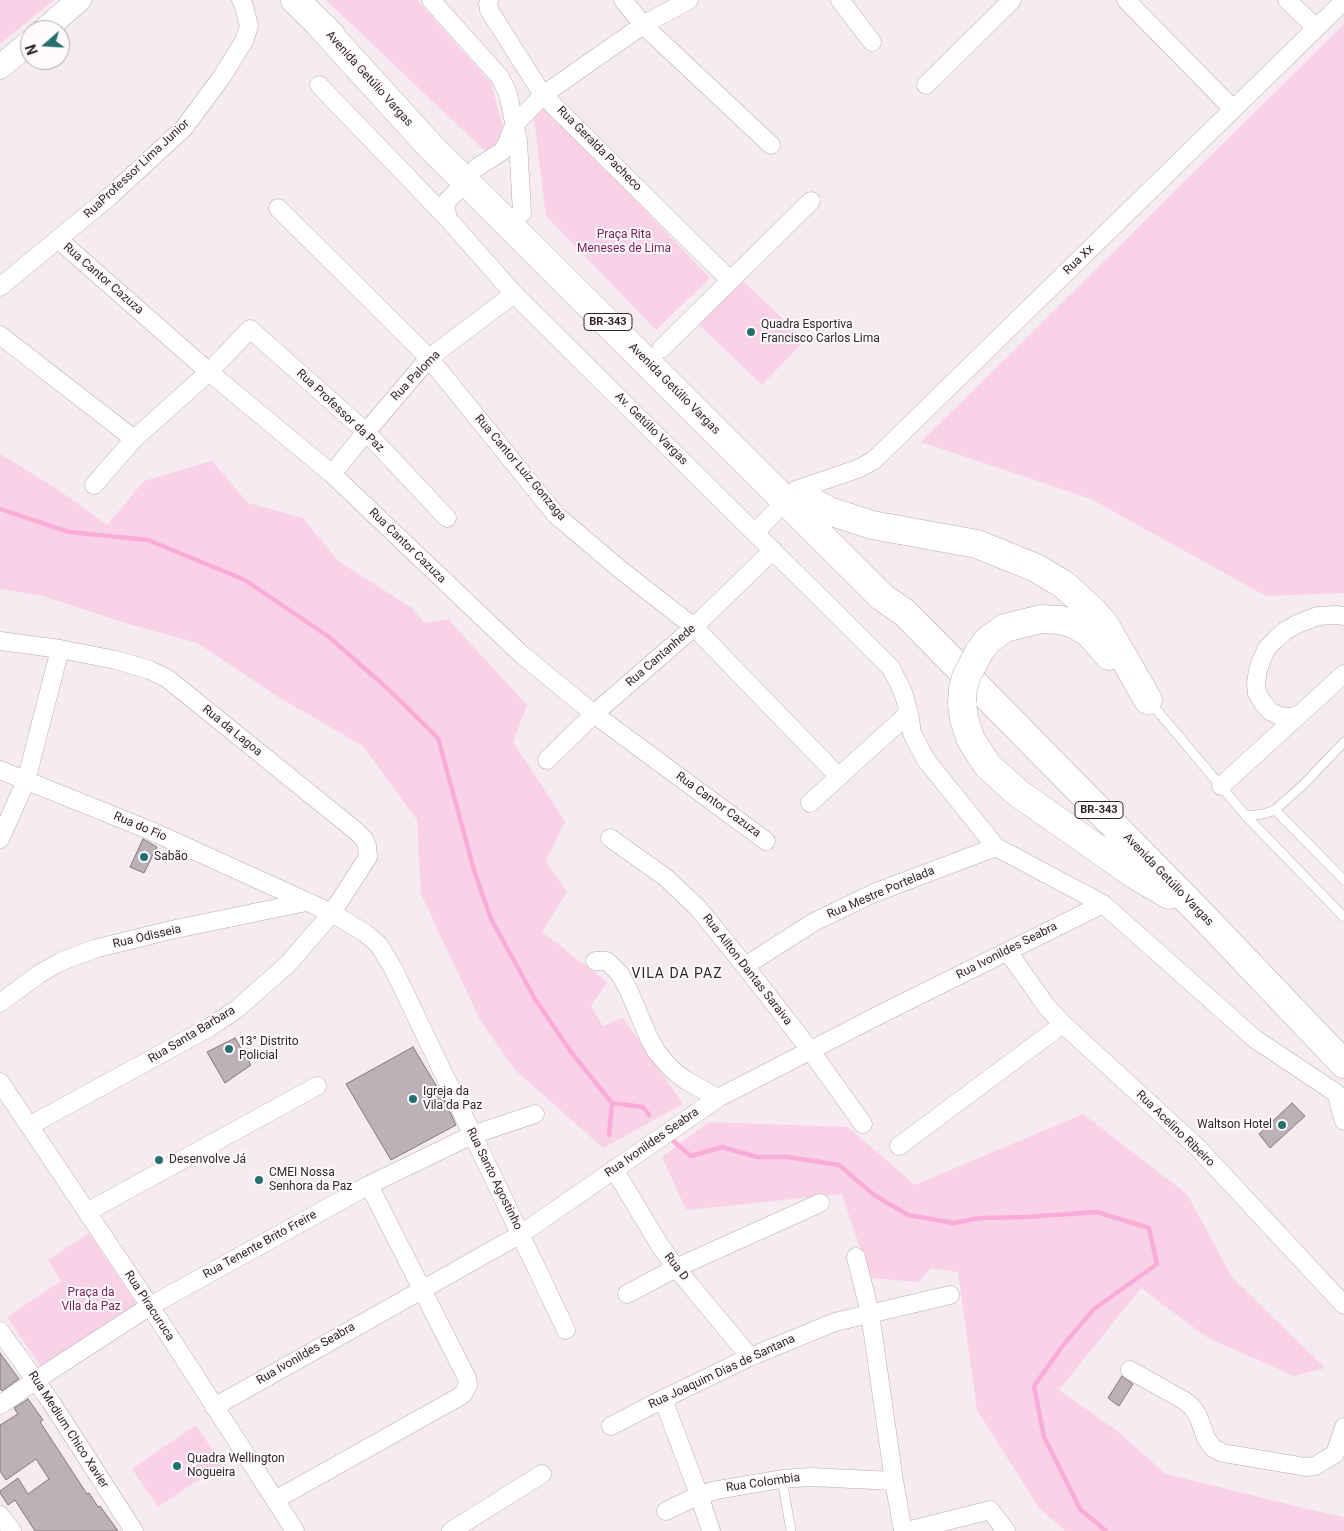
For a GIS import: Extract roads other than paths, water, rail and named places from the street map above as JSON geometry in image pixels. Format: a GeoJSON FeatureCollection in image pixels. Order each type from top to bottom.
{"type":"FeatureCollection","features":[{"type":"Feature","properties":{"kind":"highway","name":"Avenida Getúlio Vargas"},"geometry":{"type":"LineString","coordinates":[[295,0],[795,496],[892,587],[905,613],[1202,914],[1344,1064]]}},
{"type":"Feature","properties":{"kind":"highway","name":"Avenida Getúlio Vargas"},"geometry":{"type":"LineString","coordinates":[[471,175],[522,213],[660,349],[795,496]]}},
{"type":"Feature","properties":{"kind":"highway"},"geometry":{"type":"LineString","coordinates":[[795,496],[828,511],[872,525],[977,544],[1036,568],[1062,584],[1092,610],[1105,625],[1148,700]]}},
{"type":"Feature","properties":{"kind":"highway"},"geometry":{"type":"LineString","coordinates":[[1148,700],[1089,633],[1076,625],[1061,620],[1041,620],[1005,628],[988,640],[978,652],[962,689],[964,718],[971,740],[988,766],[1018,793],[1135,875],[1202,914]]}},
{"type":"Feature","properties":{"kind":"street"},"geometry":{"type":"LineString","coordinates":[[55,20],[78,0]]}},
{"type":"Feature","properties":{"kind":"street","name":"RuaProfessor Lima Junior"},"geometry":{"type":"LineString","coordinates":[[0,287],[109,197],[184,128],[221,78],[244,41],[249,26],[241,0]]}},
{"type":"Feature","properties":{"kind":"street"},"geometry":{"type":"LineString","coordinates":[[431,0],[500,77],[508,94],[518,141],[522,213]]}},
{"type":"Feature","properties":{"kind":"street"},"geometry":{"type":"LineString","coordinates":[[623,0],[643,25],[771,145]]}},
{"type":"Feature","properties":{"kind":"street"},"geometry":{"type":"LineString","coordinates":[[449,220],[445,208],[448,200],[471,175],[501,152],[506,146],[514,125],[543,95],[643,25],[689,0]]}},
{"type":"Feature","properties":{"kind":"street"},"geometry":{"type":"LineString","coordinates":[[840,0],[872,42]]}},
{"type":"Feature","properties":{"kind":"street"},"geometry":{"type":"LineString","coordinates":[[926,85],[1012,0]]}},
{"type":"Feature","properties":{"kind":"street"},"geometry":{"type":"LineString","coordinates":[[1126,0],[1233,109]]}},
{"type":"Feature","properties":{"kind":"street"},"geometry":{"type":"LineString","coordinates":[[1287,0],[1316,28]]}},
{"type":"Feature","properties":{"kind":"street","name":"Rua Xx"},"geometry":{"type":"LineString","coordinates":[[795,496],[874,460],[1344,1]]}},
{"type":"Feature","properties":{"kind":"street","name":"Rua Geralda Pacheco"},"geometry":{"type":"LineString","coordinates":[[488,2],[489,10],[543,95],[730,280]]}},
{"type":"Feature","properties":{"kind":"street"},"geometry":{"type":"LineString","coordinates":[[0,67],[20,50]]}},
{"type":"Feature","properties":{"kind":"street","name":"Av. Getúlio Vargas"},"geometry":{"type":"LineString","coordinates":[[319,85],[449,220],[514,294],[891,668],[903,692],[912,733],[926,760],[996,848]]}},
{"type":"Feature","properties":{"kind":"street"},"geometry":{"type":"LineString","coordinates":[[660,349],[811,201]]}},
{"type":"Feature","properties":{"kind":"street","name":"Rua Cantor Luiz Gonzaga"},"geometry":{"type":"LineString","coordinates":[[278,208],[429,358],[556,515],[622,572],[694,626],[838,776]]}},
{"type":"Feature","properties":{"kind":"street","name":"Rua Cantor Cazuza"},"geometry":{"type":"LineString","coordinates":[[59,240],[208,372],[332,474],[520,653],[594,714],[766,840]]}},
{"type":"Feature","properties":{"kind":"street","name":"Rua Paloma"},"geometry":{"type":"LineString","coordinates":[[332,474],[429,358],[514,294]]}},
{"type":"Feature","properties":{"kind":"street","name":"Rua Professor da Paz"},"geometry":{"type":"LineString","coordinates":[[208,372],[250,329],[366,432],[447,518]]}},
{"type":"Feature","properties":{"kind":"street"},"geometry":{"type":"LineString","coordinates":[[0,335],[134,439]]}},
{"type":"Feature","properties":{"kind":"street"},"geometry":{"type":"LineString","coordinates":[[94,485],[134,439],[208,372]]}},
{"type":"Feature","properties":{"kind":"street"},"geometry":{"type":"LineString","coordinates":[[756,532],[795,496]]}},
{"type":"Feature","properties":{"kind":"street","name":"Rua Cantanhede"},"geometry":{"type":"LineString","coordinates":[[547,760],[594,714],[694,626],[773,550]]}},
{"type":"Feature","properties":{"kind":"street"},"geometry":{"type":"LineString","coordinates":[[1299,714],[1289,717],[1280,716],[1270,711],[1257,693],[1258,670],[1267,648],[1285,631],[1297,624],[1318,616],[1344,616]]}},
{"type":"Feature","properties":{"kind":"street","name":"Rua da Lagoa"},"geometry":{"type":"LineString","coordinates":[[0,641],[60,649],[116,660],[150,670],[168,679],[356,831],[367,846],[368,857],[332,913]]}},
{"type":"Feature","properties":{"kind":"street"},"geometry":{"type":"LineString","coordinates":[[0,839],[26,781],[60,649]]}},
{"type":"Feature","properties":{"kind":"street"},"geometry":{"type":"LineString","coordinates":[[1221,786],[1344,674]]}},
{"type":"Feature","properties":{"kind":"street"},"geometry":{"type":"LineString","coordinates":[[810,802],[909,714]]}},
{"type":"Feature","properties":{"kind":"street","name":"Rua do Fio"},"geometry":{"type":"LineString","coordinates":[[0,770],[149,830],[332,913]]}},
{"type":"Feature","properties":{"kind":"street","name":"Rua Ailton Dantas Saraiva"},"geometry":{"type":"LineString","coordinates":[[610,838],[665,877],[698,908],[810,1050],[863,1124]]}},
{"type":"Feature","properties":{"kind":"street"},"geometry":{"type":"LineString","coordinates":[[996,848],[1103,904],[1255,1039],[1340,1090],[1344,1121]]}},
{"type":"Feature","properties":{"kind":"street","name":"Rua Mestre Portelada"},"geometry":{"type":"LineString","coordinates":[[745,966],[814,922],[874,893],[996,848]]}},
{"type":"Feature","properties":{"kind":"street","name":"Rua Odisseia"},"geometry":{"type":"LineString","coordinates":[[0,1003],[38,974],[60,962],[94,949],[171,930],[306,902]]}},
{"type":"Feature","properties":{"kind":"street","name":"Rua Ivonildes Seabra"},"geometry":{"type":"LineString","coordinates":[[214,1407],[521,1234],[718,1098],[880,1014],[1103,904]]}},
{"type":"Feature","properties":{"kind":"street","name":"Rua Santa Barbara"},"geometry":{"type":"LineString","coordinates":[[29,1126],[210,1028],[237,1009],[288,964],[332,913]]}},
{"type":"Feature","properties":{"kind":"street","name":"Rua Santo Agostinho"},"geometry":{"type":"LineString","coordinates":[[332,913],[366,932],[379,945],[394,970],[566,1330]]}},
{"type":"Feature","properties":{"kind":"street","name":"Rua Acelino Ribeiro"},"geometry":{"type":"LineString","coordinates":[[1008,952],[1047,1007],[1063,1024],[1198,1148],[1344,1306]]}},
{"type":"Feature","properties":{"kind":"street"},"geometry":{"type":"LineString","coordinates":[[595,960],[607,962],[620,974],[648,1036],[656,1051],[667,1064],[687,1081],[718,1098]]}},
{"type":"Feature","properties":{"kind":"street"},"geometry":{"type":"LineString","coordinates":[[899,1146],[1063,1024]]}},
{"type":"Feature","properties":{"kind":"street","name":"Rua Piracuruca"},"geometry":{"type":"LineString","coordinates":[[0,1082],[150,1306],[295,1531]]}},
{"type":"Feature","properties":{"kind":"street"},"geometry":{"type":"LineString","coordinates":[[87,1212],[317,1086]]}},
{"type":"Feature","properties":{"kind":"street","name":"Rua Tenente Brito Freire"},"geometry":{"type":"LineString","coordinates":[[0,1405],[150,1306],[370,1185],[472,1135],[535,1114]]}},
{"type":"Feature","properties":{"kind":"street","name":"Rua D"},"geometry":{"type":"LineString","coordinates":[[614,1169],[644,1221],[676,1268],[750,1357]]}},
{"type":"Feature","properties":{"kind":"street"},"geometry":{"type":"LineString","coordinates":[[275,1500],[457,1398],[466,1390],[468,1385],[467,1378],[370,1185]]}},
{"type":"Feature","properties":{"kind":"street"},"geometry":{"type":"LineString","coordinates":[[627,1294],[676,1268],[820,1204]]}},
{"type":"Feature","properties":{"kind":"street"},"geometry":{"type":"LineString","coordinates":[[856,1258],[870,1313],[903,1531]]}},
{"type":"Feature","properties":{"kind":"street"},"geometry":{"type":"LineString","coordinates":[[870,1313],[950,1295]]}},
{"type":"Feature","properties":{"kind":"street","name":"Rua Joaquim Dias de Santana"},"geometry":{"type":"LineString","coordinates":[[611,1426],[750,1357],[835,1322],[870,1313]]}},
{"type":"Feature","properties":{"kind":"street","name":"Rua Medium Chico Xavier"},"geometry":{"type":"LineString","coordinates":[[0,1331],[36,1380],[134,1531]]}},
{"type":"Feature","properties":{"kind":"street"},"geometry":{"type":"LineString","coordinates":[[1130,1370],[1192,1408],[1198,1416],[1206,1438],[1214,1448],[1223,1453],[1306,1467],[1316,1466],[1339,1456],[1344,1427]]}},
{"type":"Feature","properties":{"kind":"street"},"geometry":{"type":"LineString","coordinates":[[663,1399],[711,1531]]}},
{"type":"Feature","properties":{"kind":"street"},"geometry":{"type":"LineString","coordinates":[[451,1531],[542,1474]]}},
{"type":"Feature","properties":{"kind":"street","name":"Rua Colombia"},"geometry":{"type":"LineString","coordinates":[[666,1511],[699,1495],[717,1490],[782,1479],[811,1477],[894,1481]]}},
{"type":"Feature","properties":{"kind":"street"},"geometry":{"type":"LineString","coordinates":[[907,1531],[990,1510],[1006,1531]]}},
{"type":"Feature","properties":{"kind":"street"},"geometry":{"type":"LineString","coordinates":[[0,1515],[12,1531]]}},
{"type":"Feature","properties":{"kind":"lane"},"geometry":{"type":"LineString","coordinates":[[1148,700],[1246,816],[1342,911]]}},
{"type":"Feature","properties":{"kind":"lane"},"geometry":{"type":"LineString","coordinates":[[1246,816],[1264,814],[1275,810],[1344,742]]}},
{"type":"Feature","properties":{"kind":"lane"},"geometry":{"type":"LineString","coordinates":[[1275,810],[1344,880]]}},
{"type":"Feature","properties":{"kind":"lane"},"geometry":{"type":"LineString","coordinates":[[782,1479],[791,1531]]}},
{"type":"Feature","properties":{"kind":"waterway"},"geometry":{"type":"LineString","coordinates":[[0,509],[69,532],[148,540],[245,580],[329,637],[388,689],[438,738],[474,870],[491,919],[535,999],[571,1052],[612,1103],[609,1135]]}},
{"type":"Feature","properties":{"kind":"waterway"},"geometry":{"type":"LineString","coordinates":[[612,1103],[643,1107],[649,1115]]}},
{"type":"Feature","properties":{"kind":"waterway"},"geometry":{"type":"LineString","coordinates":[[671,1139],[691,1156],[722,1147],[757,1157],[788,1157],[839,1165],[874,1195],[908,1215],[954,1223],[980,1218],[1097,1212],[1149,1228],[1157,1264],[1094,1309],[1064,1344],[1034,1386],[1044,1437],[1080,1509],[1106,1531]]}},
{"type":"Feature","properties":{"kind":"place","name":"Quadra Esportiva Francisco Carlos Lima"},"geometry":{"type":"Point","coordinates":[751,332]}},
{"type":"Feature","properties":{"kind":"place","name":"Sabão"},"geometry":{"type":"Point","coordinates":[144,857]}},
{"type":"Feature","properties":{"kind":"place","name":"13° Distrito Policial"},"geometry":{"type":"Point","coordinates":[229,1049]}},
{"type":"Feature","properties":{"kind":"place","name":"Igreja da Vila da Paz"},"geometry":{"type":"Point","coordinates":[413,1099]}},
{"type":"Feature","properties":{"kind":"place","name":"Waltson Hotel"},"geometry":{"type":"Point","coordinates":[1282,1125]}},
{"type":"Feature","properties":{"kind":"place","name":"Desenvolve Já"},"geometry":{"type":"Point","coordinates":[159,1160]}},
{"type":"Feature","properties":{"kind":"place","name":"CMEI Nossa Senhora da Paz"},"geometry":{"type":"Point","coordinates":[259,1180]}},
{"type":"Feature","properties":{"kind":"place","name":"Quadra Wellington Nogueira"},"geometry":{"type":"Point","coordinates":[177,1466]}},
{"type":"Feature","properties":{"kind":"district","name":"VILA DA PAZ"},"geometry":{"type":"Point","coordinates":[677,974]}},
{"type":"Feature","properties":{"kind":"park label","name":"Praça Rita Meneses de Lima"},"geometry":{"type":"Point","coordinates":[624,242]}},
{"type":"Feature","properties":{"kind":"park label","name":"Praça da Vila da Paz"},"geometry":{"type":"Point","coordinates":[91,1300]}}]}
